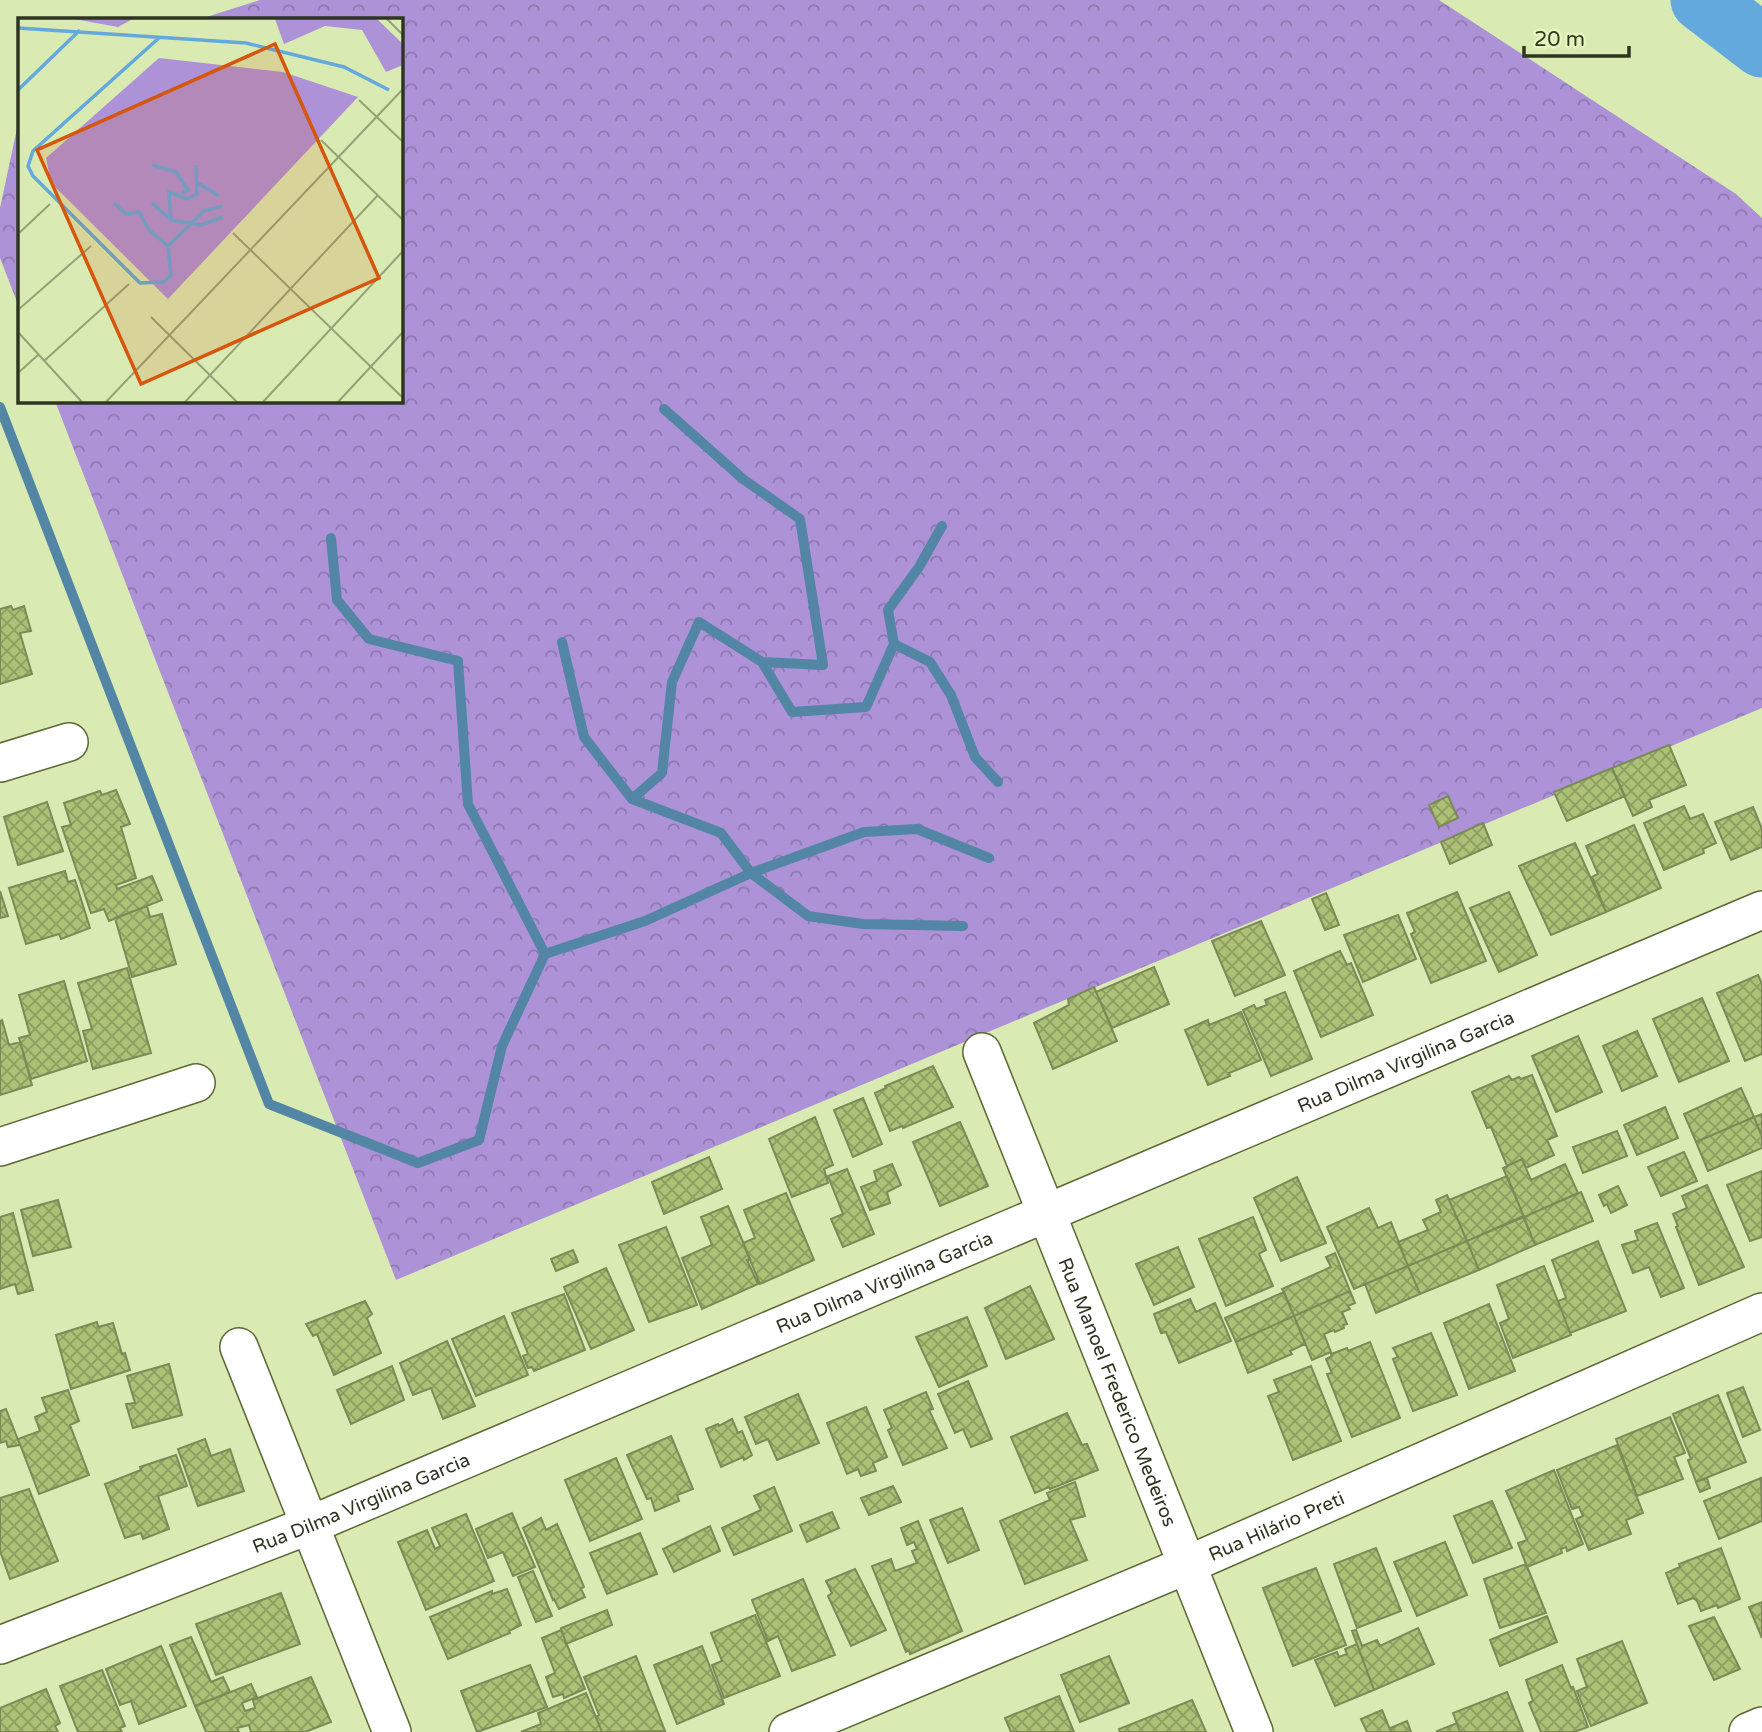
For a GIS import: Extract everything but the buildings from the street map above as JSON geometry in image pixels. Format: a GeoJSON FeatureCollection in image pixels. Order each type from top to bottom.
{"type":"FeatureCollection","features":[{"type":"Feature","properties":{"kind":"street"},"geometry":{"type":"LineString","coordinates":[[0,763],[69,742]]}},
{"type":"Feature","properties":{"kind":"street","name":"Rua Dilma Virgilina Garcia"},"geometry":{"type":"LineString","coordinates":[[0,1645],[310,1525],[1762,910]]}},
{"type":"Feature","properties":{"kind":"street","name":"Rua Manoel Frederico Medeiros"},"geometry":{"type":"LineString","coordinates":[[982,1052],[1254,1732]]}},
{"type":"Feature","properties":{"kind":"street"},"geometry":{"type":"LineString","coordinates":[[0,1147],[196,1083]]}},
{"type":"Feature","properties":{"kind":"street","name":"Rua Hilário Preti"},"geometry":{"type":"LineString","coordinates":[[789,1732],[1187,1565],[1762,1312]]}},
{"type":"Feature","properties":{"kind":"street"},"geometry":{"type":"LineString","coordinates":[[239,1347],[392,1732]]}},
{"type":"Feature","properties":{"kind":"street"},"geometry":{"type":"LineString","coordinates":[[1748,1732],[1762,1726]]}},
{"type":"Feature","properties":{"kind":"green space"},"geometry":{"type":"Polygon","coordinates":[[[260,0],[1439,0],[1736,194],[1762,218],[1762,708],[396,1280],[55,402],[402,402],[402,18],[203,18],[260,0]]]}},
{"type":"Feature","properties":{"kind":"green space"},"geometry":{"type":"Polygon","coordinates":[[[18,124],[18,304],[0,258],[0,208],[18,124]]]}},
{"type":"Feature","properties":{"kind":"waterway"},"geometry":{"type":"LineString","coordinates":[[1702,0],[1762,46]]}},
{"type":"Feature","properties":{"kind":"waterway"},"geometry":{"type":"LineString","coordinates":[[0,407],[269,1104],[418,1163],[479,1140],[502,1046],[545,954],[645,921],[751,873],[864,832],[917,829],[989,858]]}},
{"type":"Feature","properties":{"kind":"waterway"},"geometry":{"type":"LineString","coordinates":[[632,799],[662,773],[672,682],[699,622],[762,662],[823,665],[800,519],[743,479],[664,409]]}},
{"type":"Feature","properties":{"kind":"waterway"},"geometry":{"type":"LineString","coordinates":[[762,662],[792,712],[866,707],[894,644],[888,610],[919,567],[942,526]]}},
{"type":"Feature","properties":{"kind":"waterway"},"geometry":{"type":"LineString","coordinates":[[331,538],[337,600],[369,639],[458,661],[468,804],[545,954]]}},
{"type":"Feature","properties":{"kind":"waterway"},"geometry":{"type":"LineString","coordinates":[[562,642],[584,737],[632,799],[721,833],[751,873],[808,916],[863,924],[963,926]]}},
{"type":"Feature","properties":{"kind":"waterway"},"geometry":{"type":"LineString","coordinates":[[894,644],[930,662],[951,695],[975,757],[998,782]]}}]}
